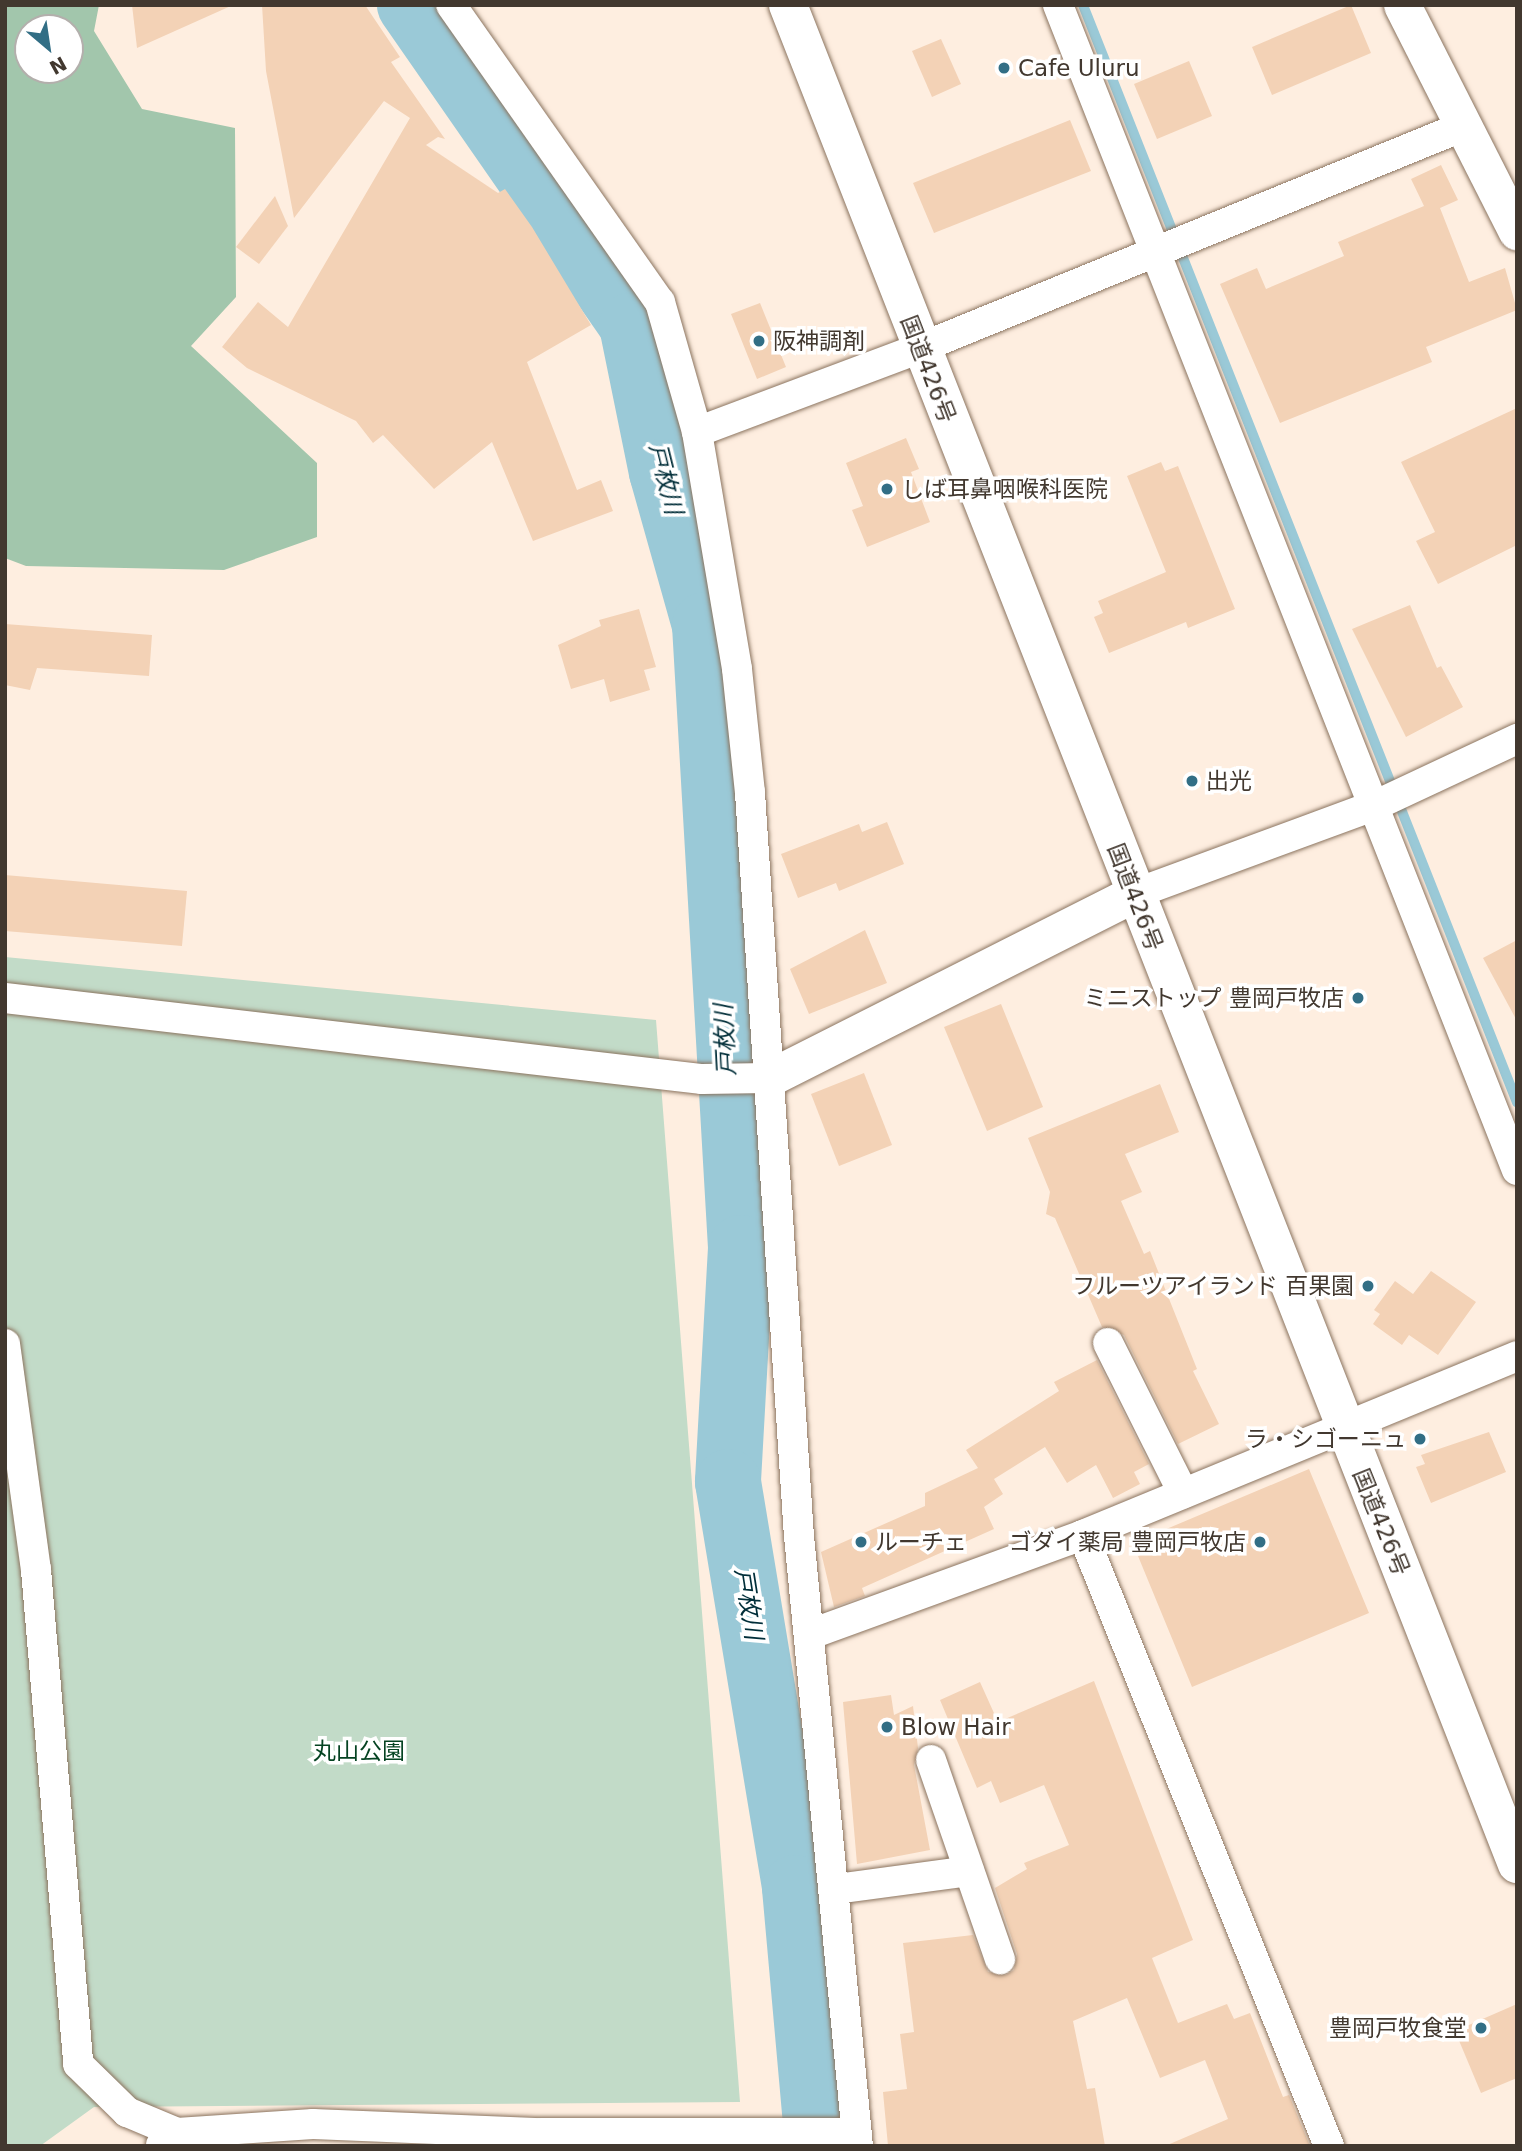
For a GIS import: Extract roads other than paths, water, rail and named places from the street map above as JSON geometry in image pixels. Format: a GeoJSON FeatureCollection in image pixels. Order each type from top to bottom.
{"type":"FeatureCollection","features":[{"type":"Feature","properties":{"kind":"highway","name":"国道426号"},"geometry":{"type":"LineString","coordinates":[[788,5],[919,348],[1517,1864]]}},
{"type":"Feature","properties":{"kind":"street"},"geometry":{"type":"LineString","coordinates":[[5,1344],[36,1570],[78,2064],[127,2112],[168,2139],[313,2135],[541,2139],[857,2139],[836,1889],[799,1536],[769,1078],[737,669],[697,432],[660,302],[452,5]]}},
{"type":"Feature","properties":{"kind":"street"},"geometry":{"type":"LineString","coordinates":[[1058,5],[1376,805],[1517,1170]]}},
{"type":"Feature","properties":{"kind":"street"},"geometry":{"type":"LineString","coordinates":[[1402,5],[1517,232]]}},
{"type":"Feature","properties":{"kind":"street"},"geometry":{"type":"LineString","coordinates":[[697,432],[919,348],[1154,250],[1464,126]]}},
{"type":"Feature","properties":{"kind":"street"},"geometry":{"type":"LineString","coordinates":[[5,998],[702,1079],[769,1078],[1134,894],[1376,805],[1517,739]]}},
{"type":"Feature","properties":{"kind":"street"},"geometry":{"type":"LineString","coordinates":[[1108,1343],[1183,1493]]}},
{"type":"Feature","properties":{"kind":"street"},"geometry":{"type":"LineString","coordinates":[[811,1634],[1083,1535],[1517,1356]]}},
{"type":"Feature","properties":{"kind":"street"},"geometry":{"type":"LineString","coordinates":[[1083,1535],[1329,2146]]}},
{"type":"Feature","properties":{"kind":"street"},"geometry":{"type":"LineString","coordinates":[[931,1760],[1000,1959]]}},
{"type":"Feature","properties":{"kind":"street"},"geometry":{"type":"LineString","coordinates":[[836,1889],[969,1871]]}},
{"type":"Feature","properties":{"kind":"waterway","name":"戸枚川"},"geometry":{"type":"LineString","coordinates":[[410,5],[632,325],[662,472],[705,625],[741,1248],[728,1482],[795,1888],[818,2146]]}},
{"type":"Feature","properties":{"kind":"waterway"},"geometry":{"type":"LineString","coordinates":[[1083,5],[1517,1102]]}},
{"type":"Feature","properties":{"kind":"place","name":"Cafe Uluru"},"geometry":{"type":"Point","coordinates":[1004,68]}},
{"type":"Feature","properties":{"kind":"place","name":"阪神調剤"},"geometry":{"type":"Point","coordinates":[759,341]}},
{"type":"Feature","properties":{"kind":"place","name":"しば耳鼻咽喉科医院"},"geometry":{"type":"Point","coordinates":[887,489]}},
{"type":"Feature","properties":{"kind":"place","name":"出光"},"geometry":{"type":"Point","coordinates":[1192,781]}},
{"type":"Feature","properties":{"kind":"place","name":"ミニストップ 豊岡戸牧店"},"geometry":{"type":"Point","coordinates":[1358,998]}},
{"type":"Feature","properties":{"kind":"place","name":"フルーツアイランド 百果園"},"geometry":{"type":"Point","coordinates":[1368,1286]}},
{"type":"Feature","properties":{"kind":"place","name":"ラ・シゴーニュ"},"geometry":{"type":"Point","coordinates":[1420,1439]}},
{"type":"Feature","properties":{"kind":"place","name":"ルーチェ"},"geometry":{"type":"Point","coordinates":[861,1542]}},
{"type":"Feature","properties":{"kind":"place","name":"ゴダイ薬局 豊岡戸牧店"},"geometry":{"type":"Point","coordinates":[1260,1542]}},
{"type":"Feature","properties":{"kind":"place","name":"Blow Hair"},"geometry":{"type":"Point","coordinates":[887,1727]}},
{"type":"Feature","properties":{"kind":"place","name":"豊岡戸牧食堂"},"geometry":{"type":"Point","coordinates":[1481,2028]}},
{"type":"Feature","properties":{"kind":"park label","name":"丸山公園"},"geometry":{"type":"Point","coordinates":[359,1751]}}]}
